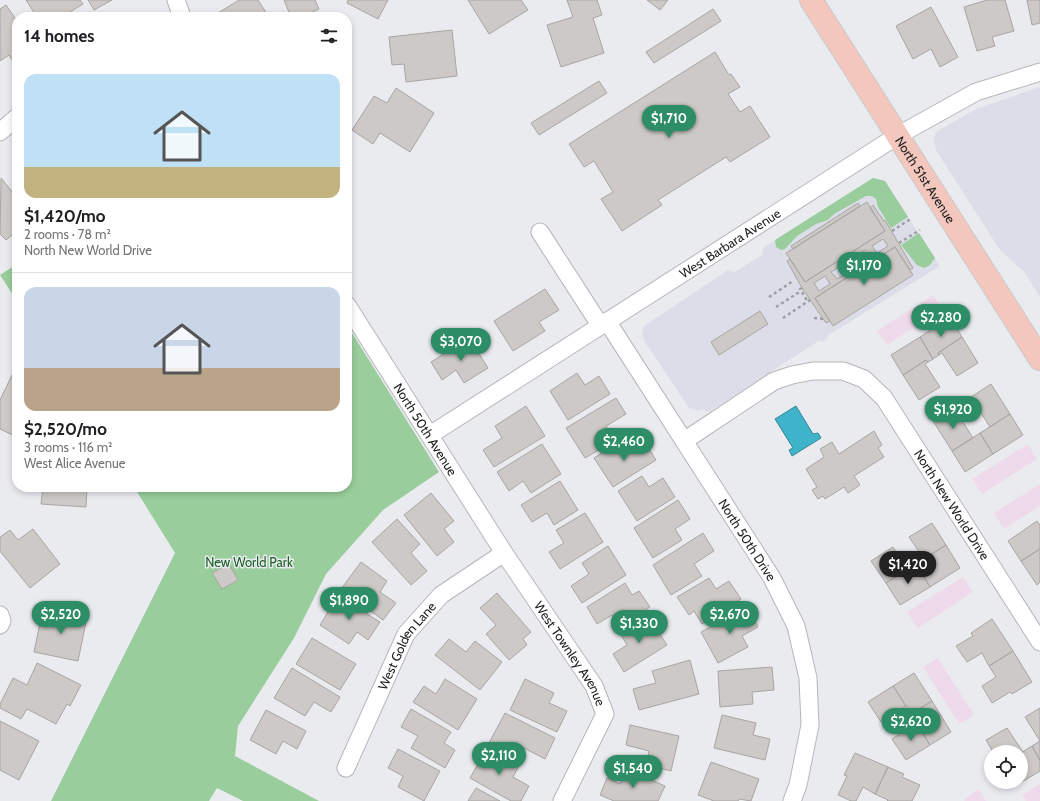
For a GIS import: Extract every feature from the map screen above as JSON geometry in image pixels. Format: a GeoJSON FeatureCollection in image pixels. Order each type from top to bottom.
{"type":"FeatureCollection","features":[{"type":"Feature","properties":{"kind":"main road","name":"North 51st Avenue"},"geometry":{"type":"LineString","coordinates":[[811,0],[1040,359]]}},
{"type":"Feature","properties":{"kind":"street","name":"West Barbara Avenue"},"geometry":{"type":"LineString","coordinates":[[430,435],[897,136],[976,92],[1040,72]]}},
{"type":"Feature","properties":{"kind":"street"},"geometry":{"type":"LineString","coordinates":[[0,132],[12,121]]}},
{"type":"Feature","properties":{"kind":"street","name":"North 50th Drive"},"geometry":{"type":"LineString","coordinates":[[540,232],[684,441],[772,578],[796,626],[808,678],[810,725],[798,785],[792,801]]}},
{"type":"Feature","properties":{"kind":"street","name":"North 50th Avenue"},"geometry":{"type":"LineString","coordinates":[[352,312],[504,553]]}},
{"type":"Feature","properties":{"kind":"street","name":"North New World Drive"},"geometry":{"type":"LineString","coordinates":[[684,441],[774,381],[792,375],[813,371],[832,370],[843,371],[864,379],[884,398],[1040,642]]}},
{"type":"Feature","properties":{"kind":"street","name":"West Golden Lane"},"geometry":{"type":"LineString","coordinates":[[346,768],[406,634],[441,595],[504,553]]}},
{"type":"Feature","properties":{"kind":"street","name":"West Townley Avenue"},"geometry":{"type":"LineString","coordinates":[[504,553],[594,686],[605,714],[562,801]]}},
{"type":"Feature","properties":{"kind":"path"},"geometry":{"type":"LineString","coordinates":[[892,231],[912,218]]}},
{"type":"Feature","properties":{"kind":"path"},"geometry":{"type":"LineString","coordinates":[[899,243],[920,230]]}},
{"type":"Feature","properties":{"kind":"path"},"geometry":{"type":"LineString","coordinates":[[769,297],[793,281]]}},
{"type":"Feature","properties":{"kind":"path"},"geometry":{"type":"LineString","coordinates":[[776,307],[801,289],[809,301],[783,318]]}},
{"type":"Feature","properties":{"kind":"path"},"geometry":{"type":"LineString","coordinates":[[814,318],[824,319]]}},
{"type":"Feature","properties":{"kind":"shaded area"},"geometry":{"type":"Polygon","coordinates":[[[1040,87],[1040,297],[1025,273],[1000,250],[937,152],[933,141],[936,132],[976,109],[1040,87]]]}},
{"type":"Feature","properties":{"kind":"shaded area"},"geometry":{"type":"Polygon","coordinates":[[[873,178],[885,181],[940,266],[827,336],[828,338],[822,342],[820,340],[710,411],[706,412],[704,409],[698,411],[689,408],[645,342],[642,334],[644,326],[728,270],[735,272],[762,255],[763,248],[873,178]]]}},
{"type":"Feature","properties":{"kind":"shaded area"},"geometry":{"type":"Polygon","coordinates":[[[933,295],[942,309],[887,345],[877,331],[933,295]]]}},
{"type":"Feature","properties":{"kind":"shaded area"},"geometry":{"type":"Polygon","coordinates":[[[1028,444],[1037,459],[982,494],[972,479],[1028,444]]]}},
{"type":"Feature","properties":{"kind":"shaded area"},"geometry":{"type":"Polygon","coordinates":[[[1040,484],[1040,506],[1004,529],[994,513],[1040,484]]]}},
{"type":"Feature","properties":{"kind":"shaded area"},"geometry":{"type":"Polygon","coordinates":[[[963,577],[973,592],[918,628],[907,612],[963,577]]]}},
{"type":"Feature","properties":{"kind":"shaded area"},"geometry":{"type":"Polygon","coordinates":[[[938,658],[974,715],[959,724],[923,667],[938,658]]]}},
{"type":"Feature","properties":{"kind":"shaded area"},"geometry":{"type":"Polygon","coordinates":[[[1040,784],[1040,801],[1026,801],[1022,795],[1040,784]]]}},
{"type":"Feature","properties":{"kind":"shaded area"},"geometry":{"type":"Polygon","coordinates":[[[979,789],[986,801],[965,801],[964,799],[979,789]]]}},
{"type":"Feature","properties":{"kind":"green space"},"geometry":{"type":"Polygon","coordinates":[[[873,178],[885,181],[908,217],[891,228],[878,207],[876,199],[872,196],[866,196],[834,214],[828,220],[816,224],[797,236],[785,249],[781,250],[776,247],[775,240],[873,178]]]}},
{"type":"Feature","properties":{"kind":"green space"},"geometry":{"type":"Polygon","coordinates":[[[919,233],[935,258],[930,265],[924,268],[917,265],[901,245],[919,233]]]}},
{"type":"Feature","properties":{"kind":"green space"},"geometry":{"type":"Polygon","coordinates":[[[12,267],[12,293],[0,275],[12,267]]]}},
{"type":"Feature","properties":{"kind":"green space","name":"New World Park"},"geometry":{"type":"Polygon","coordinates":[[[352,333],[439,472],[383,510],[326,574],[294,638],[238,726],[235,756],[319,801],[243,801],[217,788],[209,801],[51,801],[175,553],[137,492],[352,492],[352,333]]]}},
{"type":"Feature","properties":{"kind":"water"},"geometry":{"type":"Polygon","coordinates":[[[796,406],[813,434],[818,433],[821,438],[792,456],[789,450],[793,448],[775,419],[796,406]]]}},
{"type":"Feature","properties":{"kind":"building"},"geometry":{"type":"Polygon","coordinates":[[[26,0],[80,0],[83,4],[70,12],[34,12],[26,0]]]}},
{"type":"Feature","properties":{"kind":"building"},"geometry":{"type":"Polygon","coordinates":[[[88,0],[112,0],[94,10],[88,0]]]}},
{"type":"Feature","properties":{"kind":"building"},"geometry":{"type":"Polygon","coordinates":[[[239,0],[258,0],[266,12],[220,12],[239,0]]]}},
{"type":"Feature","properties":{"kind":"building"},"geometry":{"type":"Polygon","coordinates":[[[284,0],[315,0],[319,9],[312,12],[289,12],[284,0]]]}},
{"type":"Feature","properties":{"kind":"building"},"geometry":{"type":"Polygon","coordinates":[[[348,0],[388,0],[378,19],[347,3],[348,0]]]}},
{"type":"Feature","properties":{"kind":"building"},"geometry":{"type":"Polygon","coordinates":[[[468,0],[521,0],[528,10],[489,34],[468,0]]]}},
{"type":"Feature","properties":{"kind":"building"},"geometry":{"type":"Polygon","coordinates":[[[567,0],[597,0],[602,15],[593,18],[604,53],[561,67],[547,25],[573,17],[567,0]]]}},
{"type":"Feature","properties":{"kind":"building"},"geometry":{"type":"Polygon","coordinates":[[[647,0],[668,0],[660,10],[647,0]]]}},
{"type":"Feature","properties":{"kind":"building"},"geometry":{"type":"Polygon","coordinates":[[[987,0],[1005,0],[1014,31],[992,37],[995,46],[977,51],[964,7],[987,0]]]}},
{"type":"Feature","properties":{"kind":"building"},"geometry":{"type":"Polygon","coordinates":[[[1027,0],[1040,0],[1040,23],[1032,25],[1027,0]]]}},
{"type":"Feature","properties":{"kind":"building"},"geometry":{"type":"Polygon","coordinates":[[[6,5],[12,14],[12,60],[9,55],[0,61],[0,9],[6,5]]]}},
{"type":"Feature","properties":{"kind":"building"},"geometry":{"type":"Polygon","coordinates":[[[931,7],[958,57],[940,67],[931,49],[913,59],[896,26],[931,7]]]}},
{"type":"Feature","properties":{"kind":"building"},"geometry":{"type":"Polygon","coordinates":[[[713,9],[721,21],[654,63],[646,52],[713,9]]]}},
{"type":"Feature","properties":{"kind":"building"},"geometry":{"type":"Polygon","coordinates":[[[452,30],[457,76],[406,82],[404,64],[392,65],[389,37],[452,30]]]}},
{"type":"Feature","properties":{"kind":"building"},"geometry":{"type":"Polygon","coordinates":[[[715,52],[729,75],[731,74],[740,87],[728,94],[740,112],[750,106],[770,137],[730,162],[726,157],[658,200],[662,205],[622,231],[601,199],[613,192],[594,161],[584,167],[569,144],[715,52]]]}},
{"type":"Feature","properties":{"kind":"building"},"geometry":{"type":"Polygon","coordinates":[[[599,81],[607,93],[539,135],[531,123],[599,81]]]}},
{"type":"Feature","properties":{"kind":"building"},"geometry":{"type":"Polygon","coordinates":[[[396,88],[434,113],[410,152],[380,133],[373,144],[352,130],[374,96],[387,103],[396,88]]]}},
{"type":"Feature","properties":{"kind":"building"},"geometry":{"type":"Polygon","coordinates":[[[1,178],[12,192],[12,235],[6,240],[0,234],[1,178]]]}},
{"type":"Feature","properties":{"kind":"building"},"geometry":{"type":"Polygon","coordinates":[[[867,202],[885,231],[805,282],[786,253],[867,202]]]}},
{"type":"Feature","properties":{"kind":"building"},"geometry":{"type":"Polygon","coordinates":[[[858,203],[860,206],[793,249],[791,246],[858,203]]]}},
{"type":"Feature","properties":{"kind":"building"},"geometry":{"type":"Polygon","coordinates":[[[873,205],[884,221],[885,220],[913,268],[910,270],[895,247],[882,255],[815,298],[830,321],[826,323],[802,288],[787,261],[790,259],[805,282],[885,231],[870,208],[873,205]],[[883,239],[872,246],[877,253],[888,246],[883,239]],[[865,250],[831,272],[837,279],[870,258],[865,250]],[[825,276],[814,283],[819,291],[830,284],[825,276]]]}},
{"type":"Feature","properties":{"kind":"building"},"geometry":{"type":"Polygon","coordinates":[[[895,247],[913,275],[833,326],[815,298],[895,247]]]}},
{"type":"Feature","properties":{"kind":"building"},"geometry":{"type":"Polygon","coordinates":[[[854,259],[858,265],[853,268],[849,262],[854,259]]]}},
{"type":"Feature","properties":{"kind":"building"},"geometry":{"type":"Polygon","coordinates":[[[545,289],[559,310],[539,322],[545,331],[513,351],[494,321],[545,289]]]}},
{"type":"Feature","properties":{"kind":"building"},"geometry":{"type":"Polygon","coordinates":[[[760,311],[768,324],[719,355],[711,342],[760,311]]]}},
{"type":"Feature","properties":{"kind":"building"},"geometry":{"type":"Polygon","coordinates":[[[950,318],[962,337],[938,353],[939,355],[933,359],[920,337],[950,318]]]}},
{"type":"Feature","properties":{"kind":"building"},"geometry":{"type":"Polygon","coordinates":[[[920,337],[933,359],[928,362],[926,360],[903,375],[891,355],[920,337]]]}},
{"type":"Feature","properties":{"kind":"building"},"geometry":{"type":"Polygon","coordinates":[[[962,337],[978,363],[957,376],[942,353],[939,355],[938,353],[962,337]]]}},
{"type":"Feature","properties":{"kind":"building"},"geometry":{"type":"Polygon","coordinates":[[[469,338],[488,368],[464,383],[456,370],[442,380],[431,362],[469,338]]]}},
{"type":"Feature","properties":{"kind":"building"},"geometry":{"type":"Polygon","coordinates":[[[926,360],[928,362],[925,364],[940,387],[919,400],[903,375],[926,360]]]}},
{"type":"Feature","properties":{"kind":"building"},"geometry":{"type":"Polygon","coordinates":[[[577,373],[585,385],[599,376],[610,394],[568,420],[550,391],[577,373]]]}},
{"type":"Feature","properties":{"kind":"building"},"geometry":{"type":"Polygon","coordinates":[[[12,375],[12,435],[0,429],[0,400],[12,375]]]}},
{"type":"Feature","properties":{"kind":"building"},"geometry":{"type":"Polygon","coordinates":[[[991,384],[1010,414],[990,427],[971,397],[991,384]]]}},
{"type":"Feature","properties":{"kind":"building"},"geometry":{"type":"Polygon","coordinates":[[[616,398],[626,414],[606,426],[615,440],[585,458],[566,428],[616,398]]]}},
{"type":"Feature","properties":{"kind":"building"},"geometry":{"type":"Polygon","coordinates":[[[526,406],[545,436],[494,467],[483,450],[502,438],[495,426],[526,406]]]}},
{"type":"Feature","properties":{"kind":"building"},"geometry":{"type":"Polygon","coordinates":[[[954,408],[973,438],[952,451],[933,421],[954,408]]]}},
{"type":"Feature","properties":{"kind":"building"},"geometry":{"type":"Polygon","coordinates":[[[1010,414],[1023,435],[993,454],[980,433],[1010,414]]]}},
{"type":"Feature","properties":{"kind":"building"},"geometry":{"type":"Polygon","coordinates":[[[874,431],[882,445],[878,448],[884,457],[854,476],[860,485],[848,493],[844,487],[825,499],[823,496],[818,499],[812,490],[817,487],[806,469],[824,457],[820,449],[832,442],[839,454],[874,431]]]}},
{"type":"Feature","properties":{"kind":"building"},"geometry":{"type":"Polygon","coordinates":[[[980,433],[993,454],[965,472],[952,451],[980,433]]]}},
{"type":"Feature","properties":{"kind":"building"},"geometry":{"type":"Polygon","coordinates":[[[620,441],[628,453],[645,443],[656,460],[613,487],[594,458],[620,441]]]}},
{"type":"Feature","properties":{"kind":"building"},"geometry":{"type":"Polygon","coordinates":[[[542,444],[561,474],[531,493],[523,481],[509,491],[497,472],[542,444]]]}},
{"type":"Feature","properties":{"kind":"building"},"geometry":{"type":"Polygon","coordinates":[[[642,476],[649,487],[663,478],[675,497],[637,521],[618,491],[642,476]]]}},
{"type":"Feature","properties":{"kind":"building"},"geometry":{"type":"Polygon","coordinates":[[[560,481],[578,510],[554,525],[547,513],[532,522],[521,505],[560,481]]]}},
{"type":"Feature","properties":{"kind":"building"},"geometry":{"type":"Polygon","coordinates":[[[42,492],[87,492],[86,507],[41,504],[42,492]]]}},
{"type":"Feature","properties":{"kind":"building"},"geometry":{"type":"Polygon","coordinates":[[[431,493],[454,521],[444,529],[454,542],[437,556],[404,515],[431,493]]]}},
{"type":"Feature","properties":{"kind":"building"},"geometry":{"type":"Polygon","coordinates":[[[678,500],[690,519],[675,529],[682,540],[653,558],[634,528],[678,500]]]}},
{"type":"Feature","properties":{"kind":"building"},"geometry":{"type":"Polygon","coordinates":[[[585,513],[603,542],[560,569],[549,552],[564,543],[556,530],[585,513]]]}},
{"type":"Feature","properties":{"kind":"building"},"geometry":{"type":"Polygon","coordinates":[[[397,519],[420,544],[411,553],[427,571],[411,585],[372,542],[397,519]]]}},
{"type":"Feature","properties":{"kind":"building"},"geometry":{"type":"Polygon","coordinates":[[[1037,521],[1040,525],[1040,549],[1021,561],[1008,541],[1037,521]]]}},
{"type":"Feature","properties":{"kind":"building"},"geometry":{"type":"Polygon","coordinates":[[[932,523],[946,545],[924,559],[909,537],[932,523]]]}},
{"type":"Feature","properties":{"kind":"building"},"geometry":{"type":"Polygon","coordinates":[[[33,529],[60,564],[30,588],[0,551],[0,537],[10,530],[18,540],[33,529]]]}},
{"type":"Feature","properties":{"kind":"building"},"geometry":{"type":"Polygon","coordinates":[[[703,533],[714,551],[694,564],[702,576],[671,595],[653,565],[703,533]]]}},
{"type":"Feature","properties":{"kind":"building"},"geometry":{"type":"Polygon","coordinates":[[[946,545],[960,568],[930,587],[916,564],[946,545]]]}},
{"type":"Feature","properties":{"kind":"building"},"geometry":{"type":"Polygon","coordinates":[[[608,546],[626,575],[582,603],[571,586],[589,574],[582,563],[608,546]]]}},
{"type":"Feature","properties":{"kind":"building"},"geometry":{"type":"Polygon","coordinates":[[[893,547],[907,570],[886,583],[871,561],[893,547]]]}},
{"type":"Feature","properties":{"kind":"building"},"geometry":{"type":"Polygon","coordinates":[[[1040,549],[1040,582],[1037,585],[1021,561],[1040,549]]]}},
{"type":"Feature","properties":{"kind":"building"},"geometry":{"type":"Polygon","coordinates":[[[361,562],[387,581],[380,592],[396,603],[383,620],[341,589],[361,562]]]}},
{"type":"Feature","properties":{"kind":"building"},"geometry":{"type":"Polygon","coordinates":[[[229,564],[238,580],[222,589],[212,573],[229,564]]]}},
{"type":"Feature","properties":{"kind":"building"},"geometry":{"type":"Polygon","coordinates":[[[916,564],[930,587],[900,605],[886,583],[916,564]]]}},
{"type":"Feature","properties":{"kind":"building"},"geometry":{"type":"Polygon","coordinates":[[[709,578],[716,589],[729,581],[741,599],[702,624],[694,611],[689,615],[677,597],[709,578]]]}},
{"type":"Feature","properties":{"kind":"building"},"geometry":{"type":"Polygon","coordinates":[[[625,583],[632,595],[639,591],[650,607],[619,627],[612,615],[597,624],[587,607],[625,583]]]}},
{"type":"Feature","properties":{"kind":"building"},"geometry":{"type":"Polygon","coordinates":[[[497,593],[531,632],[523,639],[527,645],[509,660],[486,634],[496,625],[480,608],[497,593]]]}},
{"type":"Feature","properties":{"kind":"building"},"geometry":{"type":"Polygon","coordinates":[[[338,596],[380,622],[368,640],[357,632],[349,644],[320,625],[338,596]]]}},
{"type":"Feature","properties":{"kind":"building"},"geometry":{"type":"Polygon","coordinates":[[[747,607],[758,627],[742,636],[748,647],[718,663],[701,632],[747,607]]]}},
{"type":"Feature","properties":{"kind":"building"},"geometry":{"type":"Polygon","coordinates":[[[43,609],[87,617],[78,661],[34,652],[43,609]]]}},
{"type":"Feature","properties":{"kind":"building"},"geometry":{"type":"Polygon","coordinates":[[[648,616],[667,645],[624,672],[613,654],[627,645],[620,633],[648,616]]]}},
{"type":"Feature","properties":{"kind":"building"},"geometry":{"type":"Polygon","coordinates":[[[992,619],[1013,651],[989,666],[982,653],[967,662],[956,646],[973,636],[971,633],[992,619]]]}},
{"type":"Feature","properties":{"kind":"building"},"geometry":{"type":"Polygon","coordinates":[[[312,638],[356,664],[340,690],[296,664],[312,638]]]}},
{"type":"Feature","properties":{"kind":"building"},"geometry":{"type":"Polygon","coordinates":[[[449,639],[466,652],[475,641],[502,662],[480,690],[435,655],[449,639]]]}},
{"type":"Feature","properties":{"kind":"building"},"geometry":{"type":"Polygon","coordinates":[[[1013,651],[1032,682],[1012,694],[1010,692],[992,703],[982,686],[996,677],[989,666],[1013,651]]]}},
{"type":"Feature","properties":{"kind":"building"},"geometry":{"type":"Polygon","coordinates":[[[690,660],[699,694],[639,710],[633,689],[656,683],[652,671],[690,660]]]}},
{"type":"Feature","properties":{"kind":"building"},"geometry":{"type":"Polygon","coordinates":[[[37,663],[81,685],[70,706],[67,704],[56,724],[27,709],[21,719],[0,708],[0,704],[13,678],[27,685],[37,663]]]}},
{"type":"Feature","properties":{"kind":"building"},"geometry":{"type":"Polygon","coordinates":[[[772,667],[774,690],[752,692],[753,704],[720,707],[718,671],[772,667]]]}},
{"type":"Feature","properties":{"kind":"building"},"geometry":{"type":"Polygon","coordinates":[[[292,668],[340,697],[331,712],[314,702],[305,716],[274,698],[292,668]]]}},
{"type":"Feature","properties":{"kind":"building"},"geometry":{"type":"Polygon","coordinates":[[[914,673],[932,701],[911,714],[893,686],[914,673]]]}},
{"type":"Feature","properties":{"kind":"building"},"geometry":{"type":"Polygon","coordinates":[[[445,679],[477,699],[458,730],[413,702],[424,686],[436,694],[445,679]]]}},
{"type":"Feature","properties":{"kind":"building"},"geometry":{"type":"Polygon","coordinates":[[[525,679],[554,693],[549,703],[567,711],[557,732],[510,710],[525,679]]]}},
{"type":"Feature","properties":{"kind":"building"},"geometry":{"type":"Polygon","coordinates":[[[893,686],[906,706],[881,722],[868,702],[893,686]]]}},
{"type":"Feature","properties":{"kind":"building"},"geometry":{"type":"Polygon","coordinates":[[[932,701],[951,732],[930,745],[911,714],[932,701]]]}},
{"type":"Feature","properties":{"kind":"building"},"geometry":{"type":"Polygon","coordinates":[[[1040,708],[1040,741],[1025,717],[1040,708]]]}},
{"type":"Feature","properties":{"kind":"building"},"geometry":{"type":"Polygon","coordinates":[[[411,709],[451,732],[444,743],[455,750],[445,768],[411,748],[418,736],[401,727],[411,709]]]}},
{"type":"Feature","properties":{"kind":"building"},"geometry":{"type":"Polygon","coordinates":[[[266,710],[306,731],[297,749],[283,741],[276,754],[250,740],[266,710]]]}},
{"type":"Feature","properties":{"kind":"building"},"geometry":{"type":"Polygon","coordinates":[[[505,713],[555,738],[545,759],[524,748],[519,758],[489,743],[505,713]]]}},
{"type":"Feature","properties":{"kind":"building"},"geometry":{"type":"Polygon","coordinates":[[[722,715],[756,723],[753,735],[770,739],[765,760],[714,748],[722,715]]]}},
{"type":"Feature","properties":{"kind":"building"},"geometry":{"type":"Polygon","coordinates":[[[0,721],[39,741],[19,780],[0,770],[0,721]]]}},
{"type":"Feature","properties":{"kind":"building"},"geometry":{"type":"Polygon","coordinates":[[[916,724],[930,745],[906,760],[892,739],[916,724]]]}},
{"type":"Feature","properties":{"kind":"building"},"geometry":{"type":"Polygon","coordinates":[[[630,725],[679,736],[671,771],[646,765],[649,751],[626,745],[630,725]]]}},
{"type":"Feature","properties":{"kind":"building"},"geometry":{"type":"Polygon","coordinates":[[[1007,728],[1018,745],[989,745],[986,740],[1007,728]]]}},
{"type":"Feature","properties":{"kind":"building"},"geometry":{"type":"Polygon","coordinates":[[[1040,741],[1040,760],[1032,746],[1040,741]]]}},
{"type":"Feature","properties":{"kind":"building"},"geometry":{"type":"Polygon","coordinates":[[[1032,746],[1040,760],[1040,771],[1028,778],[1028,749],[1032,746]]]}},
{"type":"Feature","properties":{"kind":"building"},"geometry":{"type":"Polygon","coordinates":[[[487,748],[519,766],[513,777],[529,786],[521,801],[511,801],[470,778],[487,748]]]}},
{"type":"Feature","properties":{"kind":"building"},"geometry":{"type":"Polygon","coordinates":[[[398,749],[440,771],[424,801],[398,787],[403,776],[388,768],[398,749]]]}},
{"type":"Feature","properties":{"kind":"building"},"geometry":{"type":"Polygon","coordinates":[[[855,753],[888,767],[875,794],[863,787],[856,801],[851,801],[838,795],[847,776],[844,775],[855,753]]]}},
{"type":"Feature","properties":{"kind":"building"},"geometry":{"type":"Polygon","coordinates":[[[711,762],[759,779],[751,801],[739,799],[738,801],[714,801],[698,795],[711,762]]]}},
{"type":"Feature","properties":{"kind":"building"},"geometry":{"type":"Polygon","coordinates":[[[888,767],[904,774],[902,777],[920,785],[912,801],[887,801],[888,800],[875,794],[888,767]]]}},
{"type":"Feature","properties":{"kind":"building"},"geometry":{"type":"Polygon","coordinates":[[[626,769],[665,786],[658,801],[614,801],[600,795],[607,778],[620,784],[626,769]]]}},
{"type":"Feature","properties":{"kind":"building"},"geometry":{"type":"Polygon","coordinates":[[[476,788],[500,801],[468,801],[476,788]]]}}]}
